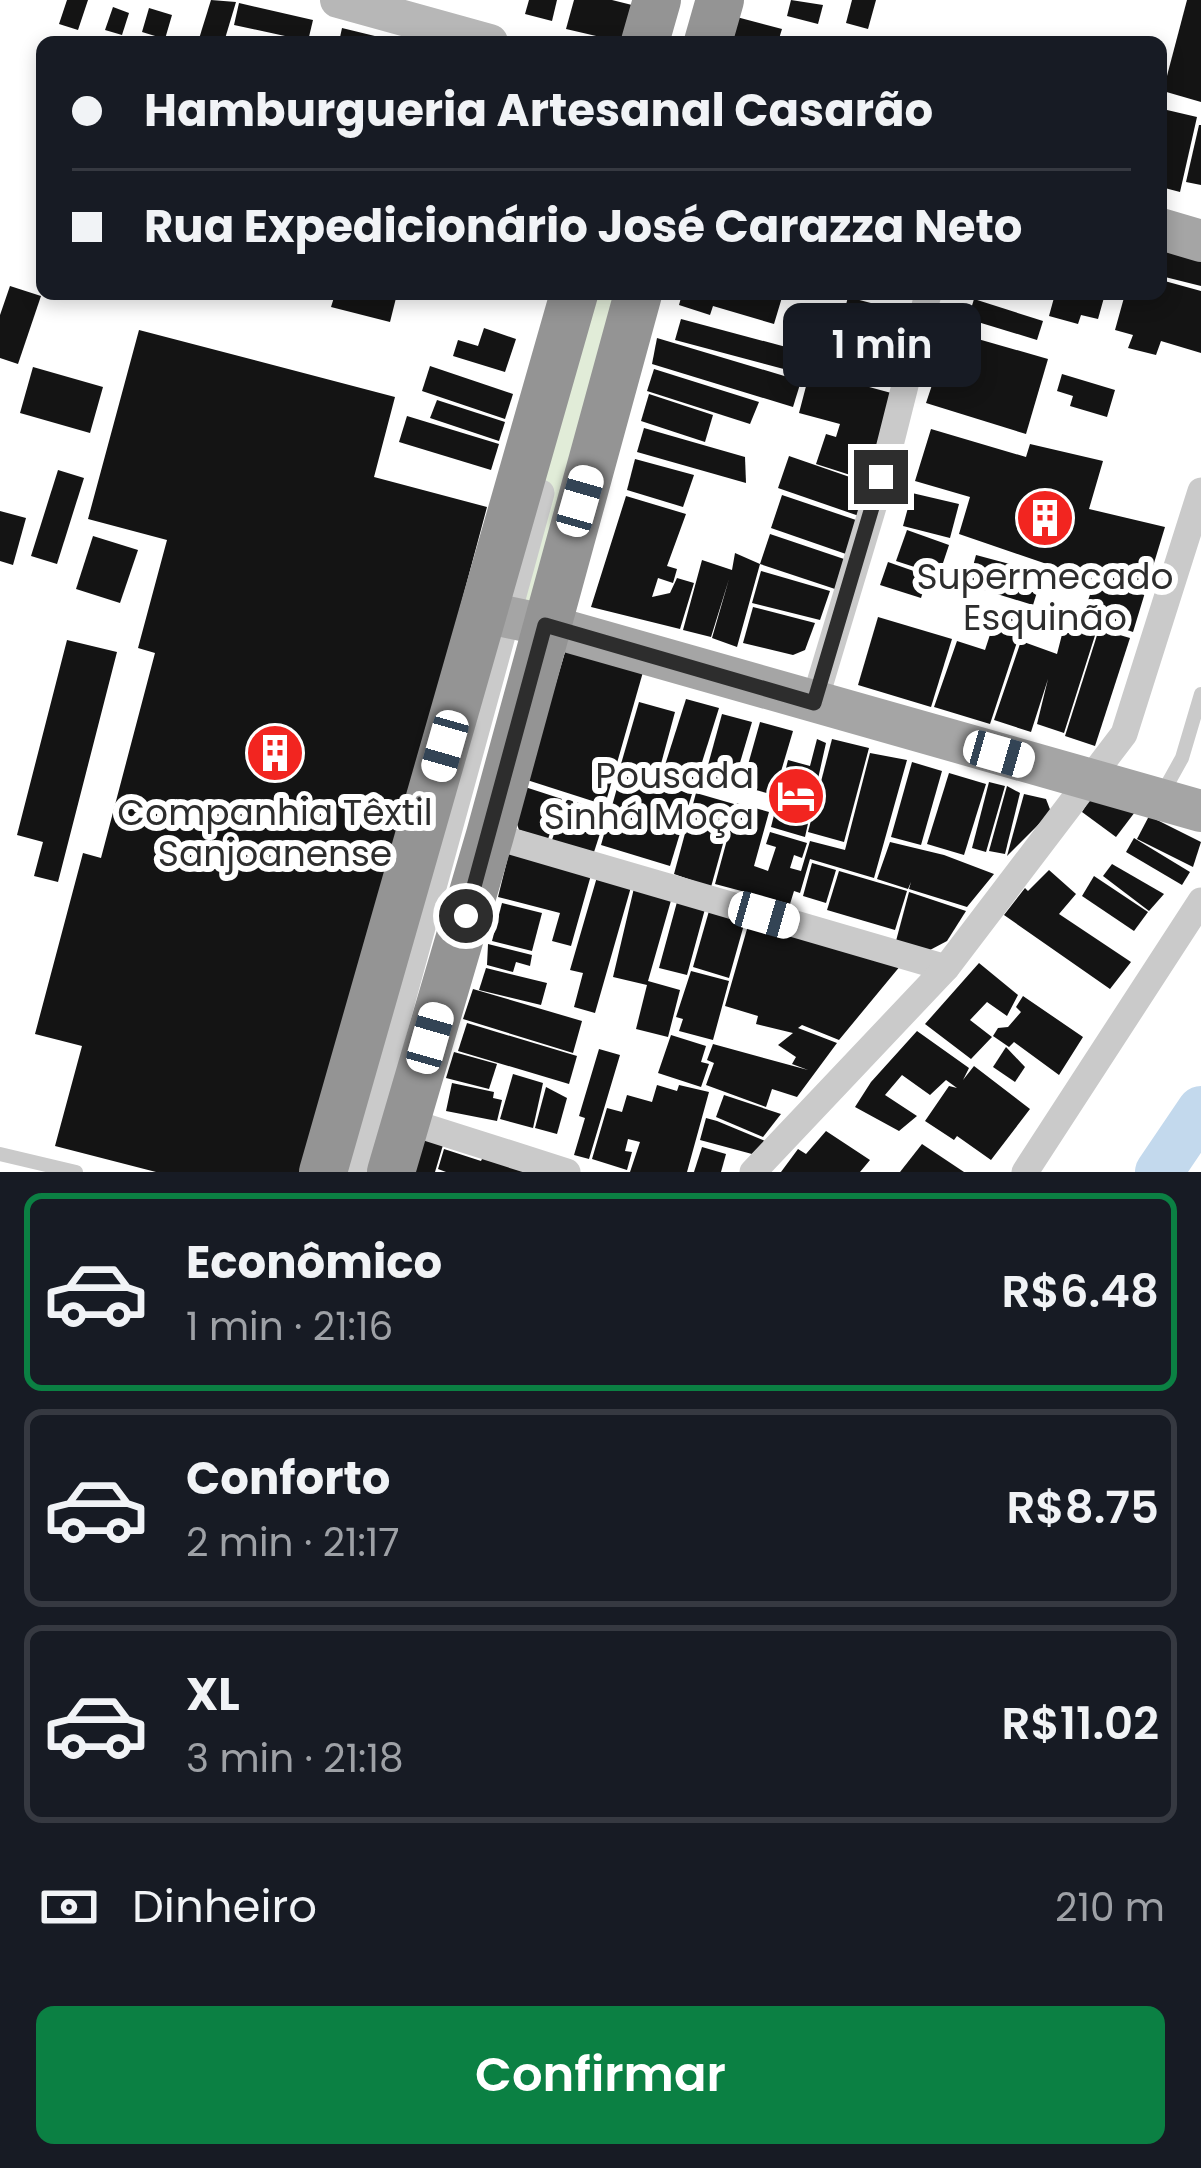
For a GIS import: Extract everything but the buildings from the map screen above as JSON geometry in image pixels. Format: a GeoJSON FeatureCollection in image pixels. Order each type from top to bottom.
{"type":"FeatureCollection","features":[{"type":"Feature","properties":{"kind":"highway"},"geometry":{"type":"LineString","coordinates":[[647,36],[656,0]]}},
{"type":"Feature","properties":{"kind":"highway"},"geometry":{"type":"LineString","coordinates":[[710,36],[720,0]]}},
{"type":"Feature","properties":{"kind":"highway"},"geometry":{"type":"LineString","coordinates":[[323,1172],[372,1112],[490,835],[513,618],[573,300]]}},
{"type":"Feature","properties":{"kind":"highway"},"geometry":{"type":"LineString","coordinates":[[391,1172],[372,1112],[513,618],[636,300]]}},
{"type":"Feature","properties":{"kind":"main road"},"geometry":{"type":"LineString","coordinates":[[1167,232],[1201,241]]}},
{"type":"Feature","properties":{"kind":"main road"},"geometry":{"type":"LineString","coordinates":[[513,618],[1201,811]]}},
{"type":"Feature","properties":{"kind":"street"},"geometry":{"type":"LineString","coordinates":[[338,0],[468,36]]}},
{"type":"Feature","properties":{"kind":"street"},"geometry":{"type":"LineString","coordinates":[[666,36],[676,0]]}},
{"type":"Feature","properties":{"kind":"street"},"geometry":{"type":"LineString","coordinates":[[513,618],[593,300]]}},
{"type":"Feature","properties":{"kind":"street"},"geometry":{"type":"LineString","coordinates":[[814,703],[881,477],[926,300]]}},
{"type":"Feature","properties":{"kind":"street"},"geometry":{"type":"LineString","coordinates":[[753,1172],[946,968],[1124,734],[1201,491]]}},
{"type":"Feature","properties":{"kind":"street"},"geometry":{"type":"LineString","coordinates":[[490,835],[946,968]]}},
{"type":"Feature","properties":{"kind":"street"},"geometry":{"type":"LineString","coordinates":[[1025,1172],[1201,901]]}},
{"type":"Feature","properties":{"kind":"street"},"geometry":{"type":"LineString","coordinates":[[355,1172],[372,1112],[567,1172]]}},
{"type":"Feature","properties":{"kind":"lane"},"geometry":{"type":"LineString","coordinates":[[1160,798],[1182,758],[1201,694]]}},
{"type":"Feature","properties":{"kind":"lane"},"geometry":{"type":"LineString","coordinates":[[0,1154],[76,1172]]}},
{"type":"Feature","properties":{"kind":"green space"},"geometry":{"type":"Polygon","coordinates":[[[577,300],[631,300],[536,616],[497,610],[577,300]]]}},
{"type":"Feature","properties":{"kind":"waterway"},"geometry":{"type":"LineString","coordinates":[[1159,1172],[1201,1110]]}},
{"type":"Feature","properties":{"kind":"place","name":"Supermecado Esquinão"},"geometry":{"type":"Point","coordinates":[1045,518]}},
{"type":"Feature","properties":{"kind":"place","name":"Companhia Têxtil Sanjoanense"},"geometry":{"type":"Point","coordinates":[275,753]}},
{"type":"Feature","properties":{"kind":"place","name":"Pousada Sinhá Moça"},"geometry":{"type":"Point","coordinates":[796,796]}},
{"type":"Feature","properties":{"kind":"route"},"geometry":{"type":"LineString","coordinates":[[466,916],[545,625],[814,703],[881,477]]}}]}
